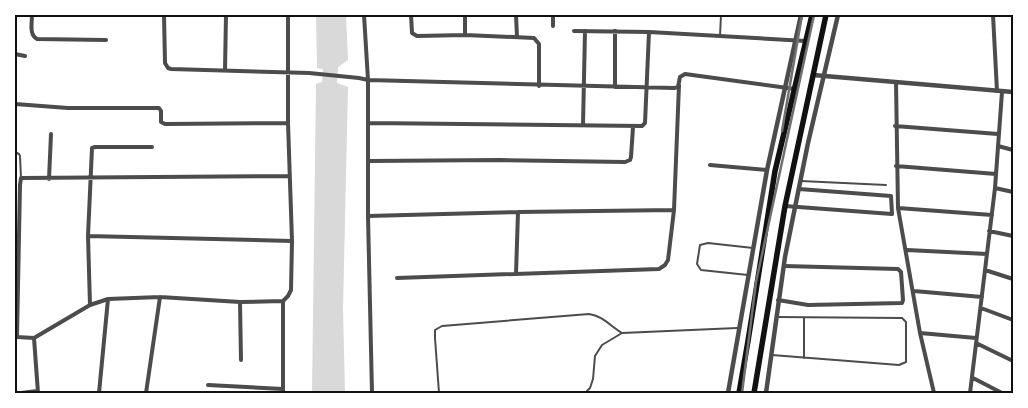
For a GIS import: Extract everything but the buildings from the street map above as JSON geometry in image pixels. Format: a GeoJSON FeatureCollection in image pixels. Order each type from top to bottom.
{"type":"FeatureCollection","features":[{"type":"Feature","properties":{"kind":"main road"},"geometry":{"type":"LineString","coordinates":[[739,393],[775,171],[812,15]]}},
{"type":"Feature","properties":{"kind":"main road"},"geometry":{"type":"LineString","coordinates":[[754,393],[785,206],[826,15]]}},
{"type":"Feature","properties":{"kind":"street"},"geometry":{"type":"LineString","coordinates":[[32,15],[32,34],[37,39],[106,40]]}},
{"type":"Feature","properties":{"kind":"street"},"geometry":{"type":"LineString","coordinates":[[164,15],[165,63],[168,68],[312,73],[368,80],[539,86],[674,88],[679,85]]}},
{"type":"Feature","properties":{"kind":"street"},"geometry":{"type":"LineString","coordinates":[[224,70],[226,15]]}},
{"type":"Feature","properties":{"kind":"street"},"geometry":{"type":"LineString","coordinates":[[288,15],[288,123],[292,241],[291,290],[288,296],[283,301],[240,302],[160,297],[108,299],[90,305],[51,326],[34,338],[16,337],[21,178],[92,179],[289,176]]}},
{"type":"Feature","properties":{"kind":"street"},"geometry":{"type":"LineString","coordinates":[[364,15],[369,123],[368,216],[372,393]]}},
{"type":"Feature","properties":{"kind":"street"},"geometry":{"type":"LineString","coordinates":[[412,15],[412,33],[415,35],[534,38],[538,41],[539,86]]}},
{"type":"Feature","properties":{"kind":"street"},"geometry":{"type":"LineString","coordinates":[[465,15],[465,35]]}},
{"type":"Feature","properties":{"kind":"street"},"geometry":{"type":"LineString","coordinates":[[516,15],[517,37]]}},
{"type":"Feature","properties":{"kind":"street"},"geometry":{"type":"LineString","coordinates":[[553,15],[553,26]]}},
{"type":"Feature","properties":{"kind":"street"},"geometry":{"type":"LineString","coordinates":[[728,393],[767,170],[802,15]]}},
{"type":"Feature","properties":{"kind":"street"},"geometry":{"type":"LineString","coordinates":[[766,393],[778,300],[795,208],[838,15]]}},
{"type":"Feature","properties":{"kind":"street"},"geometry":{"type":"LineString","coordinates":[[970,393],[992,215],[998,146],[1000,91],[993,15]]}},
{"type":"Feature","properties":{"kind":"street"},"geometry":{"type":"LineString","coordinates":[[574,31],[649,32],[806,41]]}},
{"type":"Feature","properties":{"kind":"street"},"geometry":{"type":"LineString","coordinates":[[583,125],[585,31]]}},
{"type":"Feature","properties":{"kind":"street"},"geometry":{"type":"LineString","coordinates":[[614,87],[615,31]]}},
{"type":"Feature","properties":{"kind":"street"},"geometry":{"type":"LineString","coordinates":[[369,123],[642,126],[644,124],[649,32]]}},
{"type":"Feature","properties":{"kind":"street"},"geometry":{"type":"LineString","coordinates":[[15,54],[25,56]]}},
{"type":"Feature","properties":{"kind":"street"},"geometry":{"type":"LineString","coordinates":[[397,278],[659,269],[668,260],[674,210],[680,77],[685,74],[795,89]]}},
{"type":"Feature","properties":{"kind":"street"},"geometry":{"type":"LineString","coordinates":[[813,75],[1013,92]]}},
{"type":"Feature","properties":{"kind":"street"},"geometry":{"type":"LineString","coordinates":[[896,82],[898,208],[907,250],[920,333],[934,393]]}},
{"type":"Feature","properties":{"kind":"street"},"geometry":{"type":"LineString","coordinates":[[15,104],[68,108],[159,108],[161,111],[161,122],[165,124],[288,123]]}},
{"type":"Feature","properties":{"kind":"street"},"geometry":{"type":"LineString","coordinates":[[896,126],[998,134]]}},
{"type":"Feature","properties":{"kind":"street"},"geometry":{"type":"LineString","coordinates":[[369,161],[500,160],[626,162],[631,157],[633,127]]}},
{"type":"Feature","properties":{"kind":"street"},"geometry":{"type":"LineString","coordinates":[[49,179],[51,134]]}},
{"type":"Feature","properties":{"kind":"street"},"geometry":{"type":"LineString","coordinates":[[998,146],[1013,150]]}},
{"type":"Feature","properties":{"kind":"street"},"geometry":{"type":"LineString","coordinates":[[90,305],[88,236],[92,179],[91,150],[93,147],[152,147]]}},
{"type":"Feature","properties":{"kind":"street"},"geometry":{"type":"LineString","coordinates":[[710,165],[767,170]]}},
{"type":"Feature","properties":{"kind":"street"},"geometry":{"type":"LineString","coordinates":[[896,166],[996,174]]}},
{"type":"Feature","properties":{"kind":"street"},"geometry":{"type":"LineString","coordinates":[[995,188],[1013,192]]}},
{"type":"Feature","properties":{"kind":"street"},"geometry":{"type":"LineString","coordinates":[[785,206],[892,214],[891,196],[799,189]]}},
{"type":"Feature","properties":{"kind":"street"},"geometry":{"type":"LineString","coordinates":[[898,208],[992,215]]}},
{"type":"Feature","properties":{"kind":"street"},"geometry":{"type":"LineString","coordinates":[[368,216],[674,210]]}},
{"type":"Feature","properties":{"kind":"street"},"geometry":{"type":"LineString","coordinates":[[516,274],[518,212]]}},
{"type":"Feature","properties":{"kind":"street"},"geometry":{"type":"LineString","coordinates":[[989,231],[1013,236]]}},
{"type":"Feature","properties":{"kind":"street"},"geometry":{"type":"LineString","coordinates":[[88,236],[292,241]]}},
{"type":"Feature","properties":{"kind":"street"},"geometry":{"type":"LineString","coordinates":[[907,250],[987,254]]}},
{"type":"Feature","properties":{"kind":"street"},"geometry":{"type":"LineString","coordinates":[[778,300],[808,305],[902,303],[903,300],[902,272],[898,269],[784,266]]}},
{"type":"Feature","properties":{"kind":"street"},"geometry":{"type":"LineString","coordinates":[[985,270],[1013,279]]}},
{"type":"Feature","properties":{"kind":"street"},"geometry":{"type":"LineString","coordinates":[[914,291],[982,297]]}},
{"type":"Feature","properties":{"kind":"street"},"geometry":{"type":"LineString","coordinates":[[146,393],[160,297]]}},
{"type":"Feature","properties":{"kind":"street"},"geometry":{"type":"LineString","coordinates":[[99,393],[108,299]]}},
{"type":"Feature","properties":{"kind":"street"},"geometry":{"type":"LineString","coordinates":[[208,385],[283,391],[283,301]]}},
{"type":"Feature","properties":{"kind":"street"},"geometry":{"type":"LineString","coordinates":[[240,302],[241,360]]}},
{"type":"Feature","properties":{"kind":"street"},"geometry":{"type":"LineString","coordinates":[[981,308],[1013,320]]}},
{"type":"Feature","properties":{"kind":"street"},"geometry":{"type":"LineString","coordinates":[[920,333],[976,338]]}},
{"type":"Feature","properties":{"kind":"street"},"geometry":{"type":"LineString","coordinates":[[20,393],[38,392],[34,338]]}},
{"type":"Feature","properties":{"kind":"street"},"geometry":{"type":"LineString","coordinates":[[976,343],[1013,360]]}},
{"type":"Feature","properties":{"kind":"street"},"geometry":{"type":"LineString","coordinates":[[973,378],[1002,393]]}},
{"type":"Feature","properties":{"kind":"lane"},"geometry":{"type":"LineString","coordinates":[[720,36],[721,15]]}},
{"type":"Feature","properties":{"kind":"lane"},"geometry":{"type":"LineString","coordinates":[[15,152],[20,156],[21,178]]}},
{"type":"Feature","properties":{"kind":"lane"},"geometry":{"type":"LineString","coordinates":[[801,181],[886,185]]}},
{"type":"Feature","properties":{"kind":"lane"},"geometry":{"type":"LineString","coordinates":[[748,274],[701,270],[697,264],[700,245],[708,243],[752,248]]}},
{"type":"Feature","properties":{"kind":"lane"},"geometry":{"type":"LineString","coordinates":[[439,393],[435,330],[442,326],[589,314],[599,315],[610,326],[622,333]]}},
{"type":"Feature","properties":{"kind":"lane"},"geometry":{"type":"LineString","coordinates":[[772,355],[903,365],[906,362],[906,322],[899,317],[776,317]]}},
{"type":"Feature","properties":{"kind":"lane"},"geometry":{"type":"LineString","coordinates":[[804,318],[804,358]]}},
{"type":"Feature","properties":{"kind":"lane"},"geometry":{"type":"LineString","coordinates":[[585,393],[590,388],[593,379],[595,356],[602,345],[622,333],[740,328]]}},
{"type":"Feature","properties":{"kind":"shaded area"},"geometry":{"type":"Polygon","coordinates":[[[316,15],[346,15],[348,60],[338,67],[337,83],[348,87],[343,309],[345,393],[312,393],[316,84],[322,82],[323,69],[317,68],[316,15]]]}},
{"type":"Feature","properties":{"kind":"railway"},"geometry":{"type":"LineString","coordinates":[[782,131],[802,15]]}},
{"type":"Feature","properties":{"kind":"railway"},"geometry":{"type":"LineString","coordinates":[[742,393],[756,282],[814,15]]}}]}
